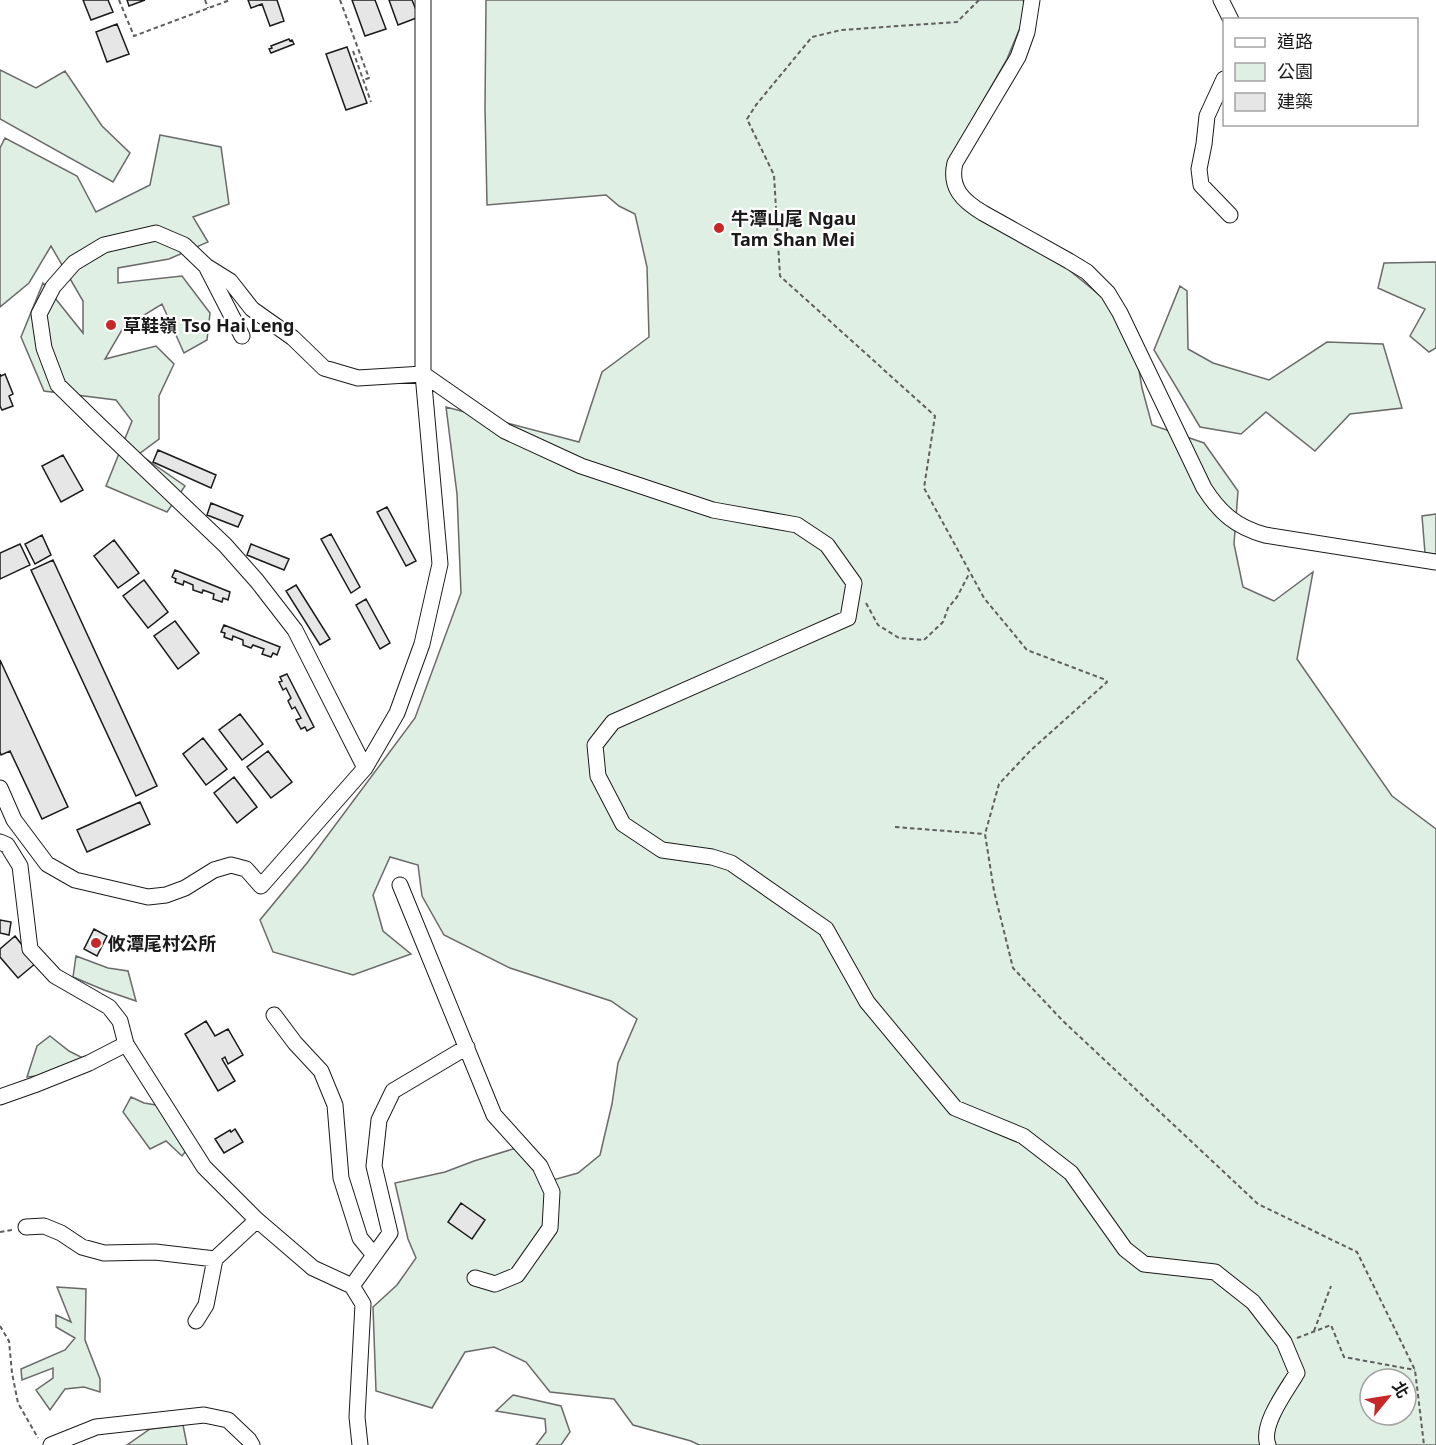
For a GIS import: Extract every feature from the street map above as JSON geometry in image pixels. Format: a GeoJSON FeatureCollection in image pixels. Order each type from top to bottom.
{"type":"FeatureCollection","features":[{"type":"Feature","properties":{"kind":"street"},"geometry":{"type":"LineString","coordinates":[[0,788],[14,820],[47,864],[75,880],[148,897],[166,895],[184,888],[214,870],[231,865],[246,869],[261,886],[365,768],[397,713],[422,644],[440,564],[423,374],[423,0]]}},
{"type":"Feature","properties":{"kind":"street"},"geometry":{"type":"LineString","coordinates":[[1032,0],[1027,32],[1018,57],[955,163],[954,180],[962,197],[983,213],[1079,267],[1101,286],[1120,313],[1204,488],[1227,516],[1241,526],[1265,535],[1436,562]]}},
{"type":"Feature","properties":{"kind":"street"},"geometry":{"type":"LineString","coordinates":[[1221,0],[1230,18]]}},
{"type":"Feature","properties":{"kind":"street"},"geometry":{"type":"LineString","coordinates":[[1223,81],[1207,116],[1199,169],[1201,184],[1230,215]]}},
{"type":"Feature","properties":{"kind":"street"},"geometry":{"type":"LineString","coordinates":[[365,768],[296,630],[257,581],[225,546],[58,385],[44,348],[39,314],[53,287],[74,263],[104,245],[156,234],[184,245],[206,266],[230,281],[252,309],[293,338],[324,368],[358,378],[423,374],[506,431],[581,466],[713,510],[797,525],[827,545],[854,583],[848,618],[613,722],[595,745],[598,776],[623,824],[662,850],[712,857],[731,863],[826,929],[867,1002],[955,1108],[1023,1136],[1071,1173],[1125,1249],[1144,1264],[1215,1272],[1253,1302],[1284,1342],[1297,1373],[1270,1418],[1265,1438],[1268,1445]]}},
{"type":"Feature","properties":{"kind":"street"},"geometry":{"type":"LineString","coordinates":[[206,266],[242,336]]}},
{"type":"Feature","properties":{"kind":"street"},"geometry":{"type":"LineString","coordinates":[[0,842],[7,845],[20,866],[30,949],[56,976],[109,1007],[120,1021],[126,1044],[204,1167],[257,1220],[313,1268],[352,1286],[363,1304],[357,1417],[360,1445]]}},
{"type":"Feature","properties":{"kind":"street"},"geometry":{"type":"LineString","coordinates":[[400,885],[494,1115],[540,1166],[552,1192],[550,1228],[517,1275],[495,1284],[475,1278]]}},
{"type":"Feature","properties":{"kind":"street"},"geometry":{"type":"LineString","coordinates":[[274,1015],[295,1043],[321,1071],[335,1105],[341,1178],[360,1238],[374,1255]]}},
{"type":"Feature","properties":{"kind":"street"},"geometry":{"type":"LineString","coordinates":[[0,1097],[89,1063],[126,1044]]}},
{"type":"Feature","properties":{"kind":"street"},"geometry":{"type":"LineString","coordinates":[[352,1286],[390,1233],[374,1166],[378,1120],[393,1092],[467,1047]]}},
{"type":"Feature","properties":{"kind":"street"},"geometry":{"type":"LineString","coordinates":[[195,1321],[206,1305],[215,1259],[257,1220]]}},
{"type":"Feature","properties":{"kind":"street"},"geometry":{"type":"LineString","coordinates":[[26,1227],[44,1227],[61,1233],[82,1247],[104,1253],[155,1252],[215,1259]]}},
{"type":"Feature","properties":{"kind":"street"},"geometry":{"type":"LineString","coordinates":[[51,1445],[96,1427],[204,1414],[228,1420],[252,1445]]}},
{"type":"Feature","properties":{"kind":"path"},"geometry":{"type":"LineString","coordinates":[[119,0],[134,36],[230,0]]}},
{"type":"Feature","properties":{"kind":"path"},"geometry":{"type":"LineString","coordinates":[[205,0],[208,8]]}},
{"type":"Feature","properties":{"kind":"path"},"geometry":{"type":"LineString","coordinates":[[340,0],[369,78],[363,80]]}},
{"type":"Feature","properties":{"kind":"path"},"geometry":{"type":"LineString","coordinates":[[979,0],[957,22],[841,30],[812,37],[756,105],[747,119],[774,175],[780,276],[935,416],[924,488],[984,598],[1027,650],[1107,682],[1030,751],[999,784],[986,834],[994,891],[1013,968],[1063,1021],[1258,1204],[1357,1252],[1414,1367]]}},
{"type":"Feature","properties":{"kind":"path"},"geometry":{"type":"LineString","coordinates":[[353,51],[371,102]]}},
{"type":"Feature","properties":{"kind":"path"},"geometry":{"type":"LineString","coordinates":[[359,67],[364,66]]}},
{"type":"Feature","properties":{"kind":"path"},"geometry":{"type":"LineString","coordinates":[[854,583],[878,625],[899,638],[924,640],[943,622],[948,608],[957,597],[970,572]]}},
{"type":"Feature","properties":{"kind":"path"},"geometry":{"type":"LineString","coordinates":[[895,827],[986,834]]}},
{"type":"Feature","properties":{"kind":"path"},"geometry":{"type":"LineString","coordinates":[[1314,1331],[1331,1286]]}},
{"type":"Feature","properties":{"kind":"path"},"geometry":{"type":"LineString","coordinates":[[1284,1342],[1331,1325],[1344,1358],[1397,1367]]}},
{"type":"Feature","properties":{"kind":"path"},"geometry":{"type":"LineString","coordinates":[[0,1326],[9,1341],[18,1402],[43,1445]]}},
{"type":"Feature","properties":{"kind":"path"},"geometry":{"type":"LineString","coordinates":[[1418,1395],[1424,1445]]}},
{"type":"Feature","properties":{"kind":"green space"},"geometry":{"type":"Polygon","coordinates":[[[486,0],[1023,0],[1027,11],[1007,59],[950,158],[965,206],[1064,266],[1107,301],[1136,352],[1142,388],[1152,425],[1204,443],[1238,491],[1234,544],[1243,587],[1274,601],[1313,572],[1297,659],[1392,796],[1436,829],[1436,1445],[699,1445],[633,1425],[614,1399],[550,1392],[526,1362],[494,1347],[465,1352],[432,1408],[376,1391],[373,1307],[397,1285],[416,1258],[408,1239],[395,1183],[445,1172],[516,1148],[553,1180],[578,1173],[600,1155],[612,1104],[618,1063],[637,1019],[611,1001],[510,968],[444,935],[422,896],[418,865],[390,857],[373,895],[383,931],[411,954],[353,975],[273,952],[260,920],[307,863],[415,718],[461,593],[457,494],[446,407],[579,442],[602,372],[649,337],[647,267],[635,214],[619,206],[606,195],[487,205],[486,0]]]}},
{"type":"Feature","properties":{"kind":"green space"},"geometry":{"type":"Polygon","coordinates":[[[0,70],[36,88],[65,71],[102,126],[130,153],[113,182],[0,119],[0,70]]]}},
{"type":"Feature","properties":{"kind":"green space"},"geometry":{"type":"Polygon","coordinates":[[[160,135],[221,147],[229,204],[193,217],[208,242],[169,259],[118,268],[118,283],[182,276],[210,313],[207,340],[184,353],[162,304],[123,328],[105,359],[156,346],[174,364],[159,396],[159,439],[139,454],[185,486],[167,512],[106,486],[132,421],[116,400],[44,391],[21,337],[43,283],[83,333],[83,301],[51,246],[29,283],[0,307],[0,148],[5,138],[77,176],[96,212],[150,185],[160,135]]]}},
{"type":"Feature","properties":{"kind":"green space"},"geometry":{"type":"Polygon","coordinates":[[[1436,262],[1436,348],[1429,352],[1410,336],[1425,309],[1378,288],[1384,263],[1436,262]]]}},
{"type":"Feature","properties":{"kind":"green space"},"geometry":{"type":"Polygon","coordinates":[[[1180,286],[1187,291],[1188,349],[1213,363],[1269,380],[1327,342],[1383,344],[1402,408],[1350,414],[1315,451],[1266,412],[1241,434],[1200,427],[1154,350],[1180,286]]]}},
{"type":"Feature","properties":{"kind":"green space"},"geometry":{"type":"Polygon","coordinates":[[[1436,514],[1436,554],[1425,553],[1422,516],[1436,514]]]}},
{"type":"Feature","properties":{"kind":"green space"},"geometry":{"type":"Polygon","coordinates":[[[76,956],[108,968],[128,971],[136,1001],[73,977],[76,956]]]}},
{"type":"Feature","properties":{"kind":"green space"},"geometry":{"type":"Polygon","coordinates":[[[50,1036],[69,1051],[83,1058],[78,1072],[27,1077],[37,1046],[50,1036]]]}},
{"type":"Feature","properties":{"kind":"green space"},"geometry":{"type":"Polygon","coordinates":[[[131,1097],[156,1105],[193,1142],[182,1156],[166,1141],[150,1149],[123,1112],[131,1097]]]}},
{"type":"Feature","properties":{"kind":"green space"},"geometry":{"type":"Polygon","coordinates":[[[57,1287],[86,1289],[85,1340],[100,1379],[100,1392],[84,1387],[65,1389],[50,1410],[36,1390],[53,1378],[53,1368],[22,1380],[21,1369],[65,1350],[75,1338],[56,1327],[56,1315],[71,1322],[57,1287]]]}},
{"type":"Feature","properties":{"kind":"green space"},"geometry":{"type":"Polygon","coordinates":[[[513,1395],[561,1406],[570,1432],[561,1445],[536,1445],[546,1432],[545,1419],[496,1411],[513,1395]]]}},
{"type":"Feature","properties":{"kind":"green space"},"geometry":{"type":"Polygon","coordinates":[[[183,1425],[187,1445],[127,1445],[150,1429],[183,1425]]]}},
{"type":"Feature","properties":{"kind":"building"},"geometry":{"type":"Polygon","coordinates":[[[83,0],[108,0],[113,12],[91,20],[83,0]]]}},
{"type":"Feature","properties":{"kind":"building"},"geometry":{"type":"Polygon","coordinates":[[[127,0],[145,0],[129,6],[127,0]]]}},
{"type":"Feature","properties":{"kind":"building"},"geometry":{"type":"Polygon","coordinates":[[[248,0],[277,0],[284,21],[270,26],[262,4],[251,8],[248,0]]]}},
{"type":"Feature","properties":{"kind":"building"},"geometry":{"type":"Polygon","coordinates":[[[352,0],[375,0],[386,29],[365,36],[352,0]]]}},
{"type":"Feature","properties":{"kind":"building"},"geometry":{"type":"Polygon","coordinates":[[[389,0],[412,0],[419,17],[398,25],[389,0]]]}},
{"type":"Feature","properties":{"kind":"building"},"geometry":{"type":"Polygon","coordinates":[[[117,24],[129,54],[107,62],[96,32],[117,24]]]}},
{"type":"Feature","properties":{"kind":"building"},"geometry":{"type":"Polygon","coordinates":[[[289,39],[294,44],[271,53],[269,49],[272,48],[271,46],[289,39]]]}},
{"type":"Feature","properties":{"kind":"building"},"geometry":{"type":"Polygon","coordinates":[[[347,47],[367,103],[346,110],[326,54],[347,47]]]}},
{"type":"Feature","properties":{"kind":"building"},"geometry":{"type":"Polygon","coordinates":[[[0,374],[1,376],[5,374],[13,394],[9,396],[13,406],[2,410],[0,406],[0,374]]]}},
{"type":"Feature","properties":{"kind":"building"},"geometry":{"type":"Polygon","coordinates":[[[158,450],[216,475],[211,488],[153,462],[158,450]]]}},
{"type":"Feature","properties":{"kind":"building"},"geometry":{"type":"Polygon","coordinates":[[[63,455],[83,490],[61,502],[42,466],[63,455]]]}},
{"type":"Feature","properties":{"kind":"building"},"geometry":{"type":"Polygon","coordinates":[[[211,503],[243,516],[238,527],[207,515],[211,503]]]}},
{"type":"Feature","properties":{"kind":"building"},"geometry":{"type":"Polygon","coordinates":[[[387,507],[416,561],[406,566],[377,512],[387,507]]]}},
{"type":"Feature","properties":{"kind":"building"},"geometry":{"type":"Polygon","coordinates":[[[331,534],[360,587],[351,593],[321,539],[331,534]]]}},
{"type":"Feature","properties":{"kind":"building"},"geometry":{"type":"Polygon","coordinates":[[[42,535],[51,555],[35,564],[25,544],[42,535]]]}},
{"type":"Feature","properties":{"kind":"building"},"geometry":{"type":"Polygon","coordinates":[[[114,540],[139,573],[118,588],[94,556],[114,540]]]}},
{"type":"Feature","properties":{"kind":"building"},"geometry":{"type":"Polygon","coordinates":[[[20,544],[30,565],[0,579],[0,553],[20,544]]]}},
{"type":"Feature","properties":{"kind":"building"},"geometry":{"type":"Polygon","coordinates":[[[251,544],[289,559],[284,570],[247,555],[251,544]]]}},
{"type":"Feature","properties":{"kind":"building"},"geometry":{"type":"Polygon","coordinates":[[[53,560],[157,786],[136,796],[31,570],[53,560]]]}},
{"type":"Feature","properties":{"kind":"building"},"geometry":{"type":"Polygon","coordinates":[[[175,570],[230,592],[228,600],[223,598],[222,602],[213,599],[214,594],[203,590],[202,593],[193,590],[193,585],[184,581],[183,585],[175,582],[176,579],[172,577],[175,570]]]}},
{"type":"Feature","properties":{"kind":"building"},"geometry":{"type":"Polygon","coordinates":[[[144,580],[168,612],[148,628],[123,596],[144,580]]]}},
{"type":"Feature","properties":{"kind":"building"},"geometry":{"type":"Polygon","coordinates":[[[296,585],[330,639],[320,645],[286,591],[296,585]]]}},
{"type":"Feature","properties":{"kind":"building"},"geometry":{"type":"Polygon","coordinates":[[[366,599],[390,643],[380,649],[356,605],[366,599]]]}},
{"type":"Feature","properties":{"kind":"building"},"geometry":{"type":"Polygon","coordinates":[[[175,621],[199,653],[178,669],[154,636],[175,621]]]}},
{"type":"Feature","properties":{"kind":"building"},"geometry":{"type":"Polygon","coordinates":[[[224,625],[280,647],[277,655],[273,653],[271,657],[262,654],[264,649],[253,645],[251,648],[243,645],[243,640],[233,636],[232,640],[224,637],[225,633],[221,632],[224,625]]]}},
{"type":"Feature","properties":{"kind":"building"},"geometry":{"type":"Polygon","coordinates":[[[0,660],[68,807],[42,819],[10,751],[1,755],[0,752],[0,660]]]}},
{"type":"Feature","properties":{"kind":"building"},"geometry":{"type":"Polygon","coordinates":[[[287,674],[314,727],[307,731],[305,727],[301,729],[296,720],[301,718],[295,707],[292,709],[288,701],[291,698],[286,688],[283,690],[279,682],[282,681],[280,677],[287,674]]]}},
{"type":"Feature","properties":{"kind":"building"},"geometry":{"type":"Polygon","coordinates":[[[240,714],[263,744],[242,760],[219,730],[240,714]]]}},
{"type":"Feature","properties":{"kind":"building"},"geometry":{"type":"Polygon","coordinates":[[[203,738],[227,769],[206,785],[183,754],[203,738]]]}},
{"type":"Feature","properties":{"kind":"building"},"geometry":{"type":"Polygon","coordinates":[[[268,751],[292,782],[271,798],[247,767],[268,751]]]}},
{"type":"Feature","properties":{"kind":"building"},"geometry":{"type":"Polygon","coordinates":[[[234,777],[257,807],[237,823],[214,793],[234,777]]]}},
{"type":"Feature","properties":{"kind":"building"},"geometry":{"type":"Polygon","coordinates":[[[140,802],[150,824],[87,852],[77,830],[140,802]]]}},
{"type":"Feature","properties":{"kind":"building"},"geometry":{"type":"Polygon","coordinates":[[[0,920],[11,922],[9,935],[0,933],[0,920]]]}},
{"type":"Feature","properties":{"kind":"building","name":"攸潭尾村公所"},"geometry":{"type":"Polygon","coordinates":[[[94,929],[107,936],[97,956],[84,949],[94,929]]]}},
{"type":"Feature","properties":{"kind":"building"},"geometry":{"type":"Polygon","coordinates":[[[15,936],[36,963],[18,978],[0,957],[0,949],[15,936]]]}},
{"type":"Feature","properties":{"kind":"building"},"geometry":{"type":"Polygon","coordinates":[[[206,1021],[215,1036],[228,1029],[243,1055],[228,1064],[225,1057],[222,1059],[235,1081],[218,1091],[185,1034],[206,1021]]]}},
{"type":"Feature","properties":{"kind":"building"},"geometry":{"type":"Polygon","coordinates":[[[235,1129],[243,1142],[224,1153],[215,1139],[235,1129]]]}},
{"type":"Feature","properties":{"kind":"building"},"geometry":{"type":"Polygon","coordinates":[[[461,1203],[485,1220],[472,1239],[448,1222],[461,1203]]]}},
{"type":"Feature","properties":{"kind":"place","name":"牛潭山尾 Ngau Tam Shan Mei"},"geometry":{"type":"Point","coordinates":[719,228]}},
{"type":"Feature","properties":{"kind":"place","name":"草鞋嶺 Tso Hai Leng"},"geometry":{"type":"Point","coordinates":[111,325]}},
{"type":"Feature","properties":{"kind":"place","name":"攸潭尾村公所"},"geometry":{"type":"Point","coordinates":[96,943]}}]}
